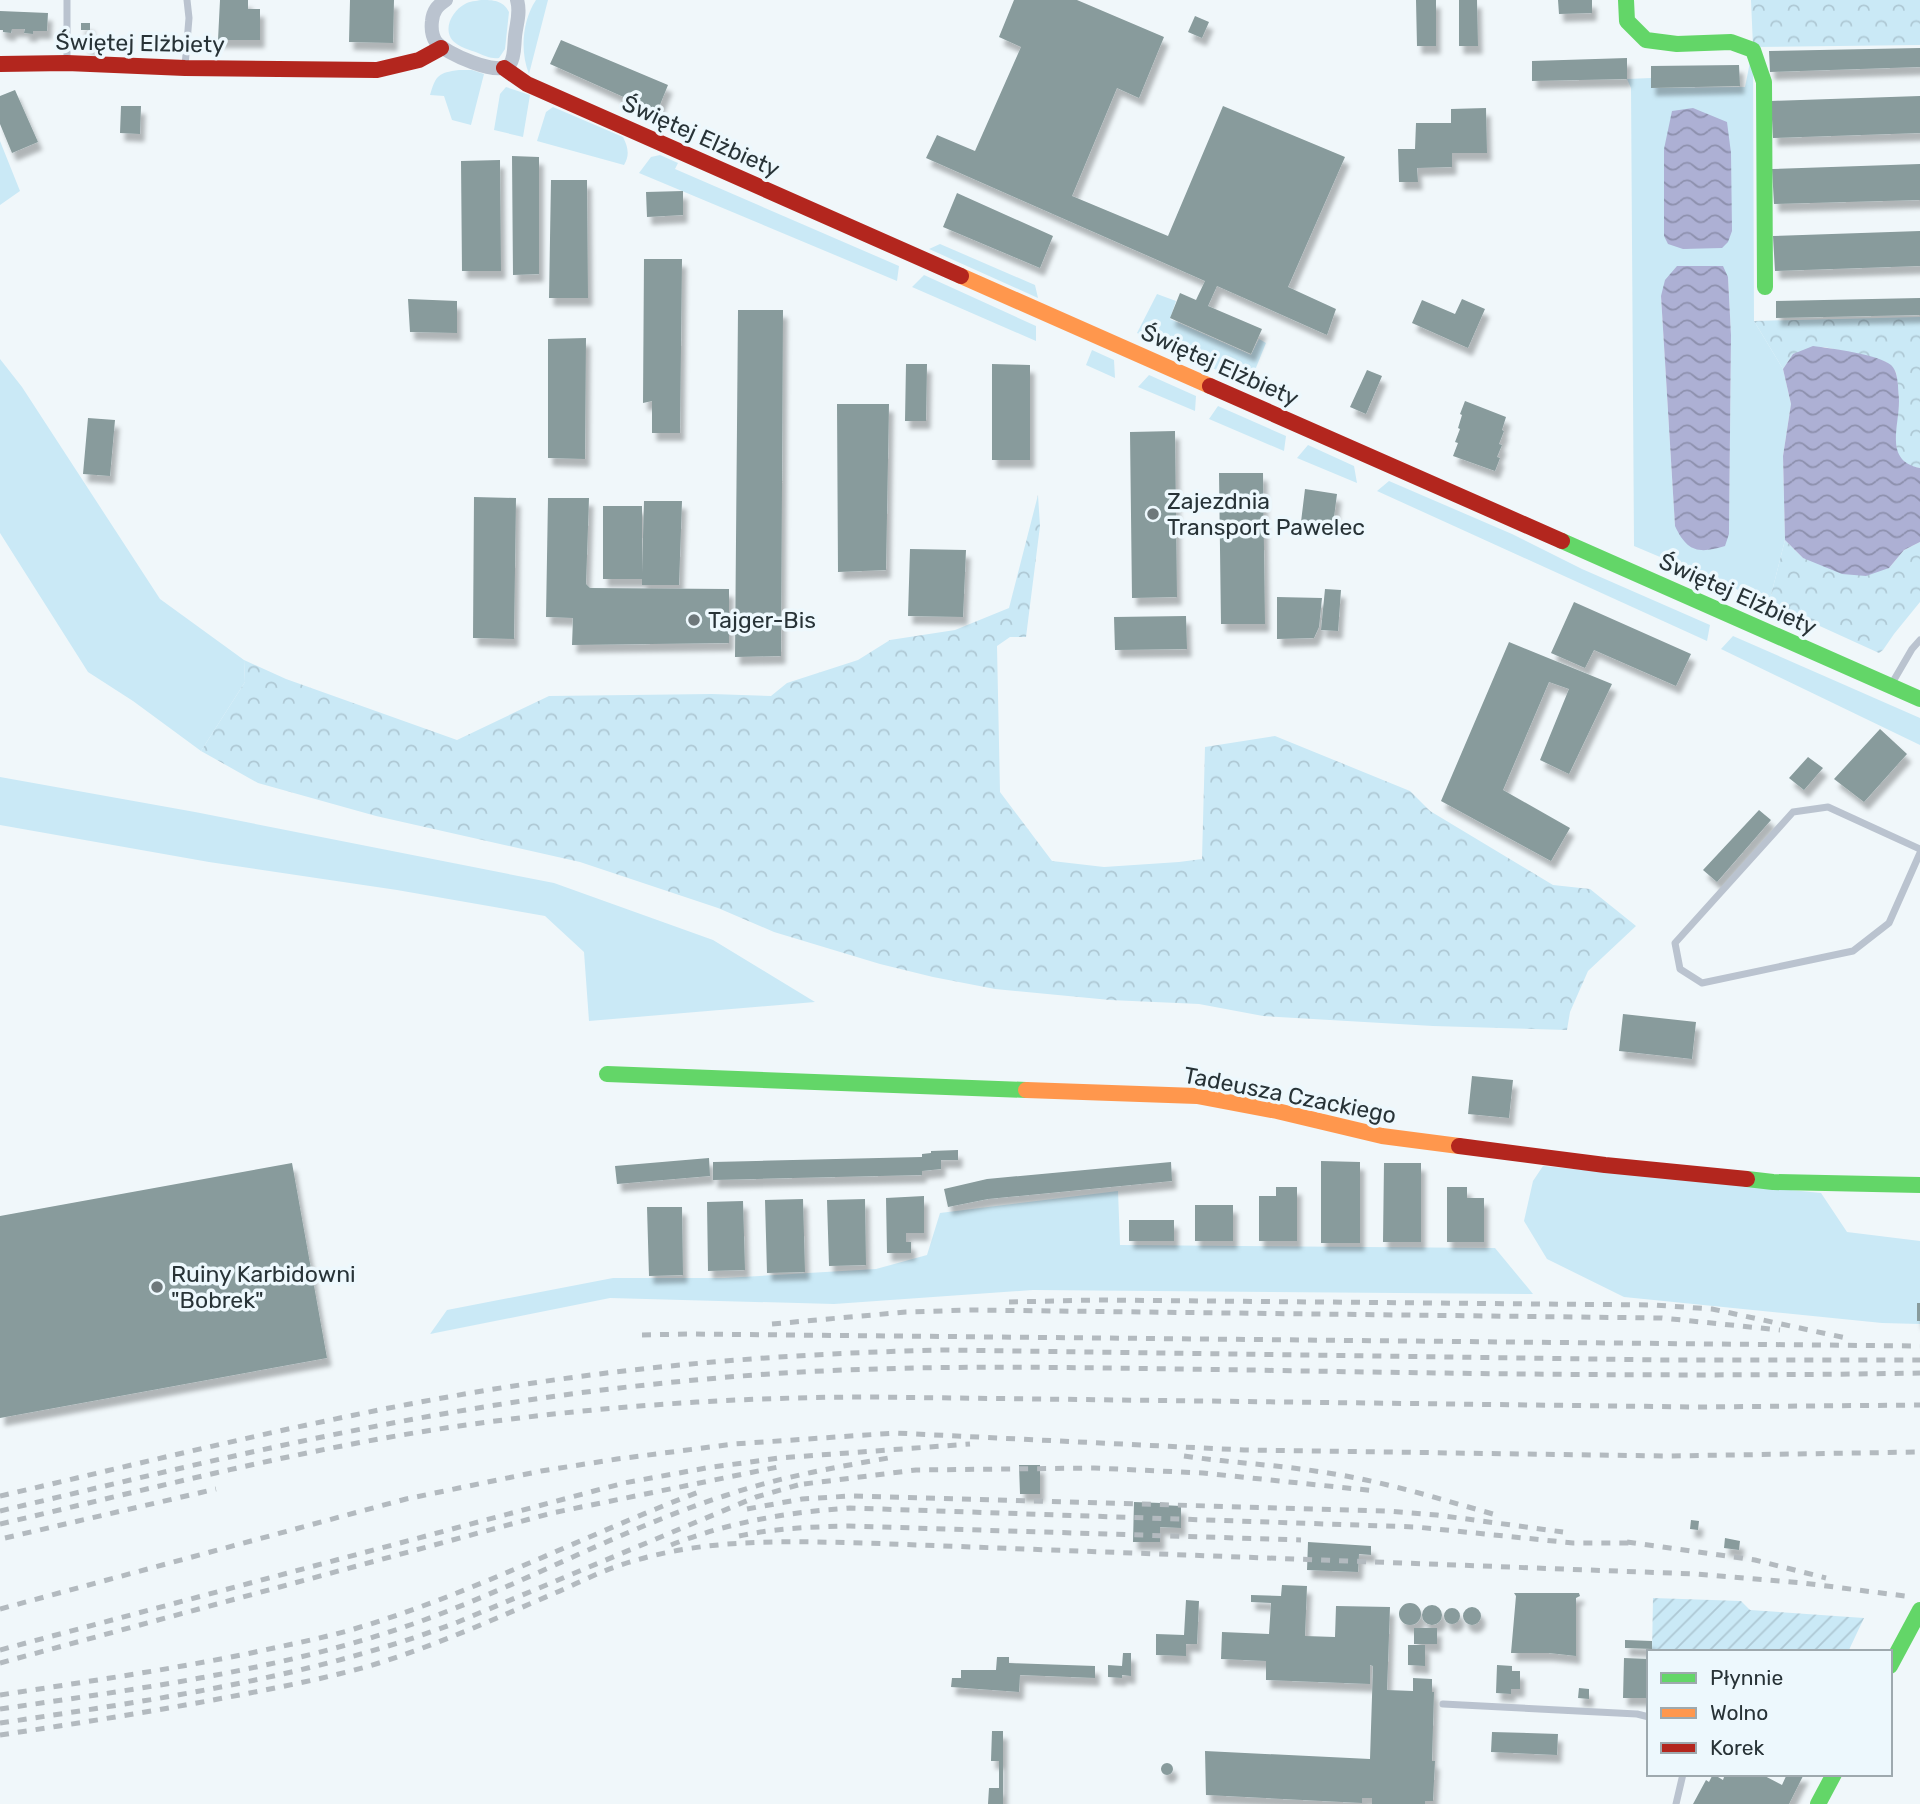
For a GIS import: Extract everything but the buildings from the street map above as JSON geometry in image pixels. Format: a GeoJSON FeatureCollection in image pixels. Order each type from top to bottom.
{"type":"FeatureCollection","features":[{"type":"Feature","properties":{"kind":"street"},"geometry":{"type":"LineString","coordinates":[[438,2],[431,29],[435,41],[460,58],[489,67],[503,68],[510,64],[513,54],[519,12],[517,0]]}},
{"type":"Feature","properties":{"kind":"street"},"geometry":{"type":"LineString","coordinates":[[1626,0],[1627,21],[1646,40],[1677,44],[1731,43],[1754,50],[1764,82],[1765,287]]}},
{"type":"Feature","properties":{"kind":"street","name":"Świętej Elżbiety"},"geometry":{"type":"LineString","coordinates":[[0,64],[377,70],[423,58],[442,48]]}},
{"type":"Feature","properties":{"kind":"street","name":"Świętej Elżbiety"},"geometry":{"type":"LineString","coordinates":[[503,68],[527,84],[576,106],[1920,699]]}},
{"type":"Feature","properties":{"kind":"street","name":"Tadeusza Czackiego"},"geometry":{"type":"LineString","coordinates":[[607,1074],[1197,1096],[1277,1111],[1382,1136],[1605,1165],[1773,1182],[1920,1185]]}},
{"type":"Feature","properties":{"kind":"street"},"geometry":{"type":"LineString","coordinates":[[1892,1662],[1920,1610]]}},
{"type":"Feature","properties":{"kind":"street"},"geometry":{"type":"LineString","coordinates":[[1818,1804],[1833,1776]]}},
{"type":"Feature","properties":{"kind":"lane"},"geometry":{"type":"LineString","coordinates":[[67,63],[68,0]]}},
{"type":"Feature","properties":{"kind":"lane"},"geometry":{"type":"LineString","coordinates":[[185,68],[187,0]]}},
{"type":"Feature","properties":{"kind":"lane"},"geometry":{"type":"LineString","coordinates":[[1891,686],[1920,640]]}},
{"type":"Feature","properties":{"kind":"lane"},"geometry":{"type":"LineString","coordinates":[[1828,807],[1920,851],[1889,923],[1853,951],[1702,983],[1680,969],[1675,943],[1793,812],[1828,807]]}},
{"type":"Feature","properties":{"kind":"lane"},"geometry":{"type":"LineString","coordinates":[[1443,1704],[1647,1716]]}},
{"type":"Feature","properties":{"kind":"lane"},"geometry":{"type":"LineString","coordinates":[[1676,1804],[1683,1776]]}},
{"type":"Feature","properties":{"kind":"green space"},"geometry":{"type":"Polygon","coordinates":[[[481,0],[501,3],[509,12],[505,49],[499,58],[488,57],[465,48],[455,43],[450,36],[450,20],[457,11],[467,3],[481,0]]]}},
{"type":"Feature","properties":{"kind":"green space"},"geometry":{"type":"Polygon","coordinates":[[[536,0],[548,0],[529,74],[524,56],[524,37],[528,17],[536,0]]]}},
{"type":"Feature","properties":{"kind":"green space"},"geometry":{"type":"Polygon","coordinates":[[[1751,0],[1920,0],[1920,45],[1753,47],[1751,0]]]}},
{"type":"Feature","properties":{"kind":"green space"},"geometry":{"type":"Polygon","coordinates":[[[1753,47],[1754,321],[1783,369],[1791,404],[1783,456],[1785,540],[1769,603],[1634,546],[1631,88],[1627,79],[1651,78],[1651,88],[1745,87],[1753,47]],[[1728,277],[1661,296],[1675,526],[1729,534],[1731,335],[1728,277]]]}},
{"type":"Feature","properties":{"kind":"green space"},"geometry":{"type":"Polygon","coordinates":[[[459,70],[484,74],[471,125],[452,120],[444,96],[430,95],[439,76],[459,70]]]}},
{"type":"Feature","properties":{"kind":"green space"},"geometry":{"type":"Polygon","coordinates":[[[506,87],[530,95],[523,137],[494,130],[500,94],[506,87]]]}},
{"type":"Feature","properties":{"kind":"green space"},"geometry":{"type":"Polygon","coordinates":[[[553,107],[623,137],[628,151],[624,165],[537,141],[546,112],[553,107]]]}},
{"type":"Feature","properties":{"kind":"green space"},"geometry":{"type":"Polygon","coordinates":[[[0,141],[20,191],[0,205],[0,141]]]}},
{"type":"Feature","properties":{"kind":"green space"},"geometry":{"type":"Polygon","coordinates":[[[660,155],[678,163],[675,169],[899,266],[897,281],[639,173],[651,157],[660,155]]]}},
{"type":"Feature","properties":{"kind":"green space"},"geometry":{"type":"Polygon","coordinates":[[[940,244],[1035,285],[1038,298],[929,249],[940,244]]]}},
{"type":"Feature","properties":{"kind":"green space"},"geometry":{"type":"Polygon","coordinates":[[[924,275],[1036,326],[1036,341],[912,287],[924,275]]]}},
{"type":"Feature","properties":{"kind":"green space"},"geometry":{"type":"Polygon","coordinates":[[[1157,294],[1176,301],[1170,319],[1251,355],[1259,339],[1266,343],[1249,385],[1137,333],[1157,294]]]}},
{"type":"Feature","properties":{"kind":"green space"},"geometry":{"type":"Polygon","coordinates":[[[1920,317],[1920,468],[1909,466],[1898,456],[1895,440],[1899,400],[1896,372],[1886,362],[1824,347],[1793,354],[1783,369],[1754,321],[1920,317]]]}},
{"type":"Feature","properties":{"kind":"green space"},"geometry":{"type":"Polygon","coordinates":[[[1092,350],[1114,360],[1115,378],[1086,365],[1092,350]]]}},
{"type":"Feature","properties":{"kind":"green space"},"geometry":{"type":"Polygon","coordinates":[[[0,359],[22,387],[160,599],[244,660],[245,682],[201,751],[88,672],[0,533],[0,359]]]}},
{"type":"Feature","properties":{"kind":"green space"},"geometry":{"type":"Polygon","coordinates":[[[1149,375],[1196,396],[1195,411],[1138,387],[1149,375]]]}},
{"type":"Feature","properties":{"kind":"green space"},"geometry":{"type":"Polygon","coordinates":[[[1218,406],[1286,436],[1284,451],[1209,419],[1218,406]]]}},
{"type":"Feature","properties":{"kind":"green space"},"geometry":{"type":"Polygon","coordinates":[[[1308,445],[1354,466],[1357,483],[1297,458],[1308,445]]]}},
{"type":"Feature","properties":{"kind":"green space"},"geometry":{"type":"Polygon","coordinates":[[[1389,481],[1710,625],[1707,641],[1377,491],[1389,481]]]}},
{"type":"Feature","properties":{"kind":"green space"},"geometry":{"type":"Polygon","coordinates":[[[1038,495],[1040,526],[1026,637],[1010,637],[997,646],[1000,792],[1052,861],[1104,867],[1202,859],[1205,747],[1275,736],[1410,791],[1430,811],[1553,885],[1590,889],[1636,926],[1588,971],[1570,1012],[1567,1030],[1433,1026],[1263,1016],[1199,1004],[1110,1000],[995,989],[933,977],[774,932],[718,908],[580,862],[376,816],[258,783],[201,751],[245,682],[244,660],[286,679],[457,740],[549,696],[771,696],[787,683],[858,660],[890,640],[955,630],[1009,608],[1038,495]]]}},
{"type":"Feature","properties":{"kind":"green space"},"geometry":{"type":"Polygon","coordinates":[[[1785,540],[1803,558],[1889,568],[1904,550],[1920,542],[1920,602],[1879,653],[1769,603],[1785,540]]]}},
{"type":"Feature","properties":{"kind":"green space"},"geometry":{"type":"Polygon","coordinates":[[[1733,636],[1920,718],[1920,745],[1721,649],[1733,636]]]}},
{"type":"Feature","properties":{"kind":"green space"},"geometry":{"type":"Polygon","coordinates":[[[0,777],[195,812],[554,883],[713,940],[815,1002],[589,1021],[584,952],[545,916],[0,825],[0,777]]]}},
{"type":"Feature","properties":{"kind":"green space"},"geometry":{"type":"Polygon","coordinates":[[[1543,1166],[1821,1193],[1847,1232],[1920,1241],[1920,1324],[1882,1323],[1624,1297],[1547,1259],[1524,1221],[1533,1181],[1543,1166]]]}},
{"type":"Feature","properties":{"kind":"green space"},"geometry":{"type":"Polygon","coordinates":[[[1118,1191],[1120,1245],[1495,1248],[1533,1294],[1033,1290],[834,1304],[610,1298],[430,1334],[447,1310],[613,1278],[724,1278],[876,1269],[927,1255],[940,1213],[1118,1191]]]}},
{"type":"Feature","properties":{"kind":"green space"},"geometry":{"type":"Polygon","coordinates":[[[1653,1598],[1741,1601],[1750,1610],[1864,1618],[1849,1650],[1652,1650],[1653,1598]]]}},
{"type":"Feature","properties":{"kind":"water"},"geometry":{"type":"Polygon","coordinates":[[[1693,108],[1727,122],[1731,153],[1732,231],[1728,242],[1722,248],[1683,249],[1668,244],[1664,236],[1664,149],[1672,111],[1693,108]]]}},
{"type":"Feature","properties":{"kind":"water"},"geometry":{"type":"Polygon","coordinates":[[[1677,266],[1723,266],[1728,277],[1731,335],[1729,534],[1725,546],[1708,550],[1689,546],[1675,526],[1661,296],[1665,280],[1677,266]]]}},
{"type":"Feature","properties":{"kind":"water"},"geometry":{"type":"Polygon","coordinates":[[[1813,346],[1866,355],[1891,365],[1896,372],[1898,385],[1898,451],[1909,464],[1920,468],[1920,542],[1904,550],[1889,568],[1866,576],[1842,574],[1803,558],[1785,540],[1783,456],[1791,404],[1783,369],[1793,354],[1813,346]]]}},
{"type":"Feature","properties":{"kind":"railway"},"geometry":{"type":"LineString","coordinates":[[1009,1302],[1097,1300],[1654,1305],[1712,1309],[1846,1338]]}},
{"type":"Feature","properties":{"kind":"railway"},"geometry":{"type":"LineString","coordinates":[[772,1324],[906,1312],[971,1310],[1662,1318],[1780,1330]]}},
{"type":"Feature","properties":{"kind":"railway"},"geometry":{"type":"LineString","coordinates":[[642,1335],[1920,1346]]}},
{"type":"Feature","properties":{"kind":"railway"},"geometry":{"type":"LineString","coordinates":[[0,1496],[252,1437],[443,1398],[616,1372],[780,1357],[945,1350],[1667,1360],[1920,1360]]}},
{"type":"Feature","properties":{"kind":"railway"},"geometry":{"type":"LineString","coordinates":[[0,1511],[241,1454],[423,1417],[585,1392],[754,1375],[1002,1367],[1585,1374],[1920,1373]]}},
{"type":"Feature","properties":{"kind":"railway"},"geometry":{"type":"LineString","coordinates":[[0,1524],[232,1469],[407,1434],[517,1418],[669,1404],[872,1397],[1698,1407],[1920,1405]]}},
{"type":"Feature","properties":{"kind":"railway"},"geometry":{"type":"LineString","coordinates":[[0,1609],[406,1499],[541,1471],[734,1444],[895,1433],[1244,1450],[1667,1456],[1920,1452]]}},
{"type":"Feature","properties":{"kind":"railway"},"geometry":{"type":"LineString","coordinates":[[0,1650],[624,1483],[779,1458],[970,1444]]}},
{"type":"Feature","properties":{"kind":"railway"},"geometry":{"type":"LineString","coordinates":[[1184,1456],[1292,1468],[1372,1481],[1500,1516]]}},
{"type":"Feature","properties":{"kind":"railway"},"geometry":{"type":"LineString","coordinates":[[0,1709],[207,1677],[310,1655],[360,1641],[450,1610],[644,1526],[724,1496],[787,1478],[894,1457]]}},
{"type":"Feature","properties":{"kind":"railway"},"geometry":{"type":"LineString","coordinates":[[0,1663],[552,1513],[778,1467]]}},
{"type":"Feature","properties":{"kind":"railway"},"geometry":{"type":"LineString","coordinates":[[804,1484],[916,1470],[1094,1468],[1203,1473],[1376,1491]]}},
{"type":"Feature","properties":{"kind":"railway"},"geometry":{"type":"LineString","coordinates":[[0,1723],[174,1696],[289,1673],[346,1658],[458,1622],[756,1497],[798,1485]]}},
{"type":"Feature","properties":{"kind":"railway"},"geometry":{"type":"LineString","coordinates":[[5,1538],[216,1489]]}},
{"type":"Feature","properties":{"kind":"railway"},"geometry":{"type":"LineString","coordinates":[[0,1695],[220,1659],[354,1629],[487,1581],[704,1490]]}},
{"type":"Feature","properties":{"kind":"railway"},"geometry":{"type":"LineString","coordinates":[[747,1509],[802,1499],[850,1496],[1389,1511],[1563,1532]]}},
{"type":"Feature","properties":{"kind":"railway"},"geometry":{"type":"LineString","coordinates":[[671,1545],[759,1519],[850,1508],[1416,1527],[1573,1543],[1635,1543]]}},
{"type":"Feature","properties":{"kind":"railway"},"geometry":{"type":"LineString","coordinates":[[739,1536],[808,1527],[849,1526],[1301,1540]]}},
{"type":"Feature","properties":{"kind":"railway"},"geometry":{"type":"LineString","coordinates":[[1627,1542],[1755,1560],[1826,1578]]}},
{"type":"Feature","properties":{"kind":"railway"},"geometry":{"type":"LineString","coordinates":[[0,1735],[195,1703],[350,1671],[446,1639],[618,1566],[678,1550],[740,1543],[864,1543],[1697,1574],[1803,1583],[1905,1596]]}},
{"type":"Feature","properties":{"kind":"traffic: fast"},"geometry":{"type":"LineString","coordinates":[[1626,0],[1627,21],[1646,40],[1677,44],[1731,42],[1753,50],[1764,82],[1765,287]]}},
{"type":"Feature","properties":{"kind":"traffic: fast"},"geometry":{"type":"LineString","coordinates":[[1562,541],[1920,699]]}},
{"type":"Feature","properties":{"kind":"traffic: fast"},"geometry":{"type":"LineString","coordinates":[[607,1074],[1026,1090]]}},
{"type":"Feature","properties":{"kind":"traffic: fast"},"geometry":{"type":"LineString","coordinates":[[1747,1179],[1920,1185]]}},
{"type":"Feature","properties":{"kind":"traffic: fast"},"geometry":{"type":"LineString","coordinates":[[1892,1662],[1920,1610]]}},
{"type":"Feature","properties":{"kind":"traffic: fast"},"geometry":{"type":"LineString","coordinates":[[1818,1804],[1833,1776]]}},
{"type":"Feature","properties":{"kind":"traffic: slow"},"geometry":{"type":"LineString","coordinates":[[961,276],[1210,386]]}},
{"type":"Feature","properties":{"kind":"traffic: slow"},"geometry":{"type":"LineString","coordinates":[[1026,1090],[1197,1096],[1277,1111],[1382,1136],[1459,1146]]}},
{"type":"Feature","properties":{"kind":"traffic: jam"},"geometry":{"type":"LineString","coordinates":[[0,64],[377,70],[419,60],[441,48]]}},
{"type":"Feature","properties":{"kind":"traffic: jam"},"geometry":{"type":"LineString","coordinates":[[504,68],[527,84],[961,276]]}},
{"type":"Feature","properties":{"kind":"traffic: jam"},"geometry":{"type":"LineString","coordinates":[[1210,386],[1562,541]]}},
{"type":"Feature","properties":{"kind":"traffic: jam"},"geometry":{"type":"LineString","coordinates":[[1459,1146],[1605,1165],[1747,1179]]}},
{"type":"Feature","properties":{"kind":"place","name":"Zajezdnia Transport Pawelec"},"geometry":{"type":"Point","coordinates":[1153,514]}},
{"type":"Feature","properties":{"kind":"place","name":"Tajger-Bis"},"geometry":{"type":"Point","coordinates":[694,620]}},
{"type":"Feature","properties":{"kind":"place","name":"Ruiny Karbidowni \"Bobrek\""},"geometry":{"type":"Point","coordinates":[157,1287]}}]}
